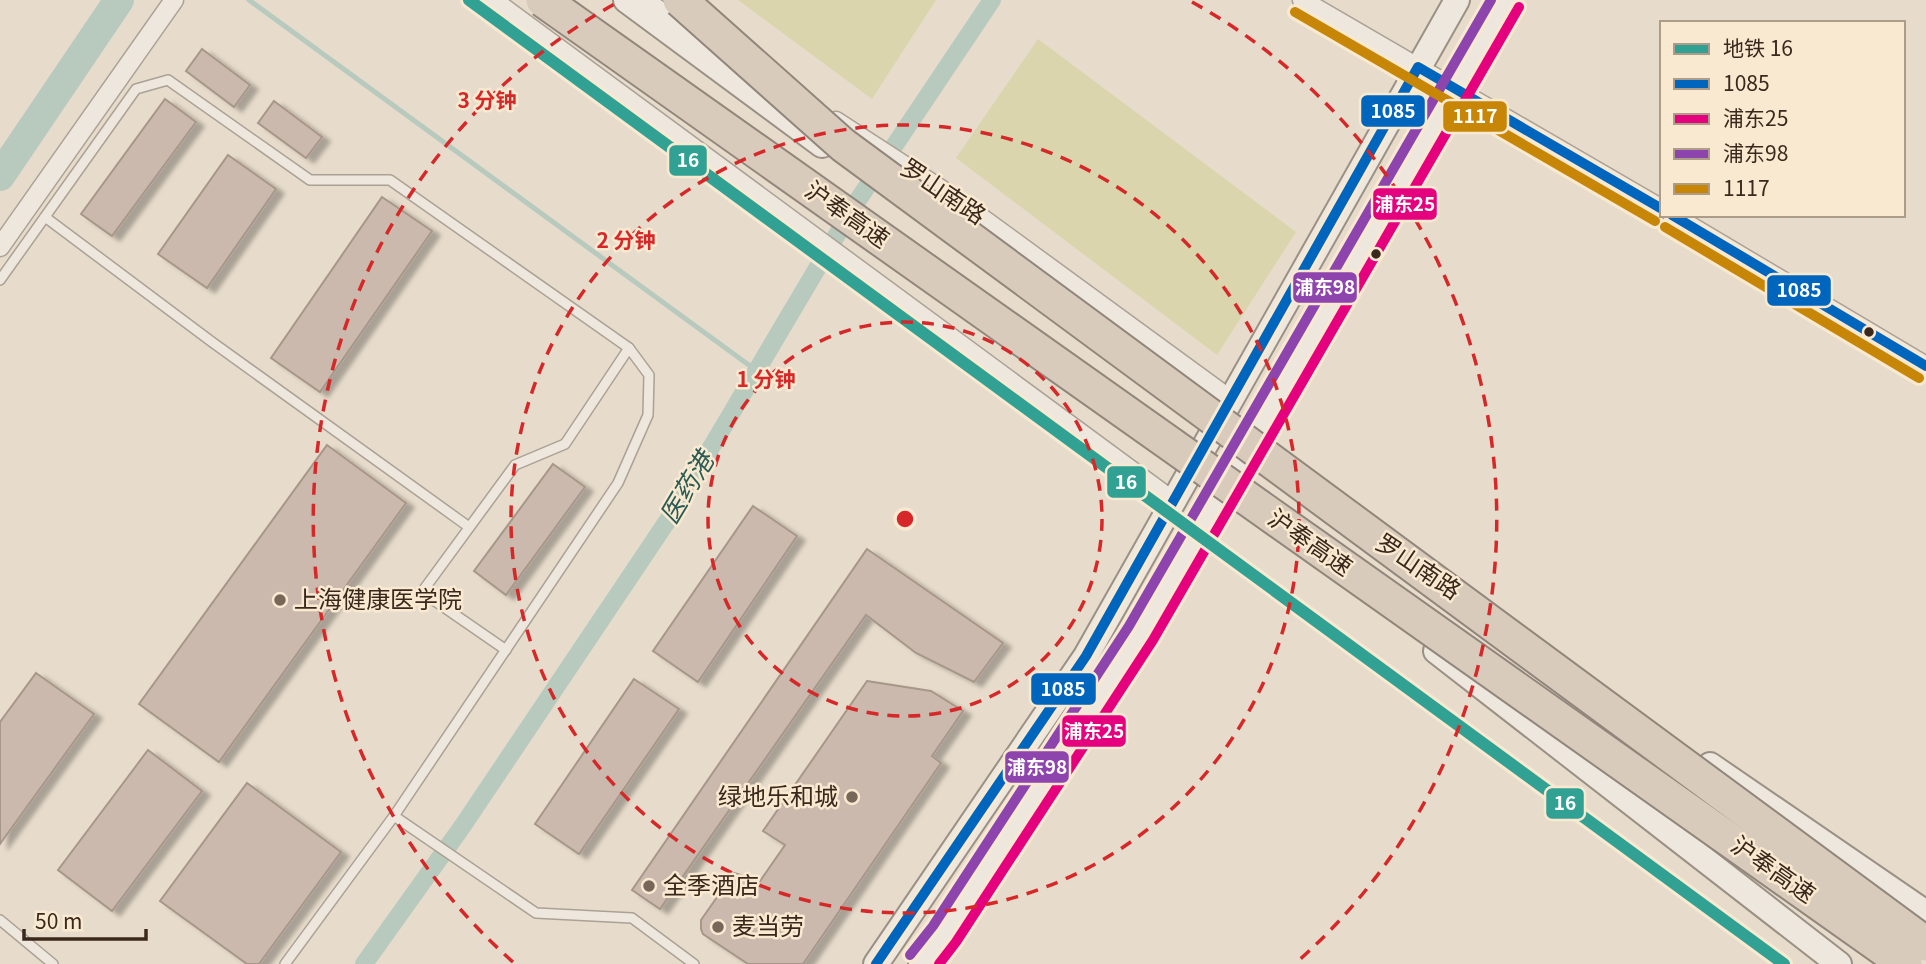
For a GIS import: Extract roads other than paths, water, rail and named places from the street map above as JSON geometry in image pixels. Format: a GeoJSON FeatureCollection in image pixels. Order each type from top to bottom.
{"type":"FeatureCollection","features":[{"type":"Feature","properties":{"kind":"highway","name":"沪奉高速"},"geometry":{"type":"LineString","coordinates":[[543,0],[1904,964]]}},
{"type":"Feature","properties":{"kind":"highway","name":"沪奉高速"},"geometry":{"type":"LineString","coordinates":[[680,0],[843,145],[1926,944]]}},
{"type":"Feature","properties":{"kind":"main road"},"geometry":{"type":"LineString","coordinates":[[558,0],[816,191],[1225,487],[1839,964]]}},
{"type":"Feature","properties":{"kind":"main road","name":"罗山南路"},"geometry":{"type":"LineString","coordinates":[[626,0],[915,214],[1214,430],[1926,914]]}},
{"type":"Feature","properties":{"kind":"main road"},"geometry":{"type":"LineString","coordinates":[[876,964],[1086,656],[1457,0]]}},
{"type":"Feature","properties":{"kind":"main road"},"geometry":{"type":"LineString","coordinates":[[921,964],[944,934],[1141,633],[1507,0]]}},
{"type":"Feature","properties":{"kind":"street"},"geometry":{"type":"LineString","coordinates":[[0,247],[174,0]]}},
{"type":"Feature","properties":{"kind":"street"},"geometry":{"type":"LineString","coordinates":[[493,0],[1173,501]]}},
{"type":"Feature","properties":{"kind":"street","name":"罗山南路"},"geometry":{"type":"LineString","coordinates":[[644,0],[710,45],[934,185],[1231,400]]}},
{"type":"Feature","properties":{"kind":"street"},"geometry":{"type":"LineString","coordinates":[[1302,0],[1660,208]]}},
{"type":"Feature","properties":{"kind":"street"},"geometry":{"type":"LineString","coordinates":[[1675,217],[1926,366]]}},
{"type":"Feature","properties":{"kind":"street"},"geometry":{"type":"LineString","coordinates":[[1904,964],[1926,927]]}},
{"type":"Feature","properties":{"kind":"lane"},"geometry":{"type":"LineString","coordinates":[[0,280],[136,89],[168,80],[310,180],[390,180],[629,348],[649,375],[648,415],[618,483],[394,816],[285,964]]}},
{"type":"Feature","properties":{"kind":"lane"},"geometry":{"type":"LineString","coordinates":[[45,217],[223,350],[469,527]]}},
{"type":"Feature","properties":{"kind":"lane"},"geometry":{"type":"LineString","coordinates":[[506,650],[422,592],[515,465],[565,444],[629,348]]}},
{"type":"Feature","properties":{"kind":"lane"},"geometry":{"type":"LineString","coordinates":[[394,816],[536,913],[632,918],[694,964]]}},
{"type":"Feature","properties":{"kind":"lane"},"geometry":{"type":"LineString","coordinates":[[0,920],[53,964]]}},
{"type":"Feature","properties":{"kind":"waterway"},"geometry":{"type":"LineString","coordinates":[[0,176],[119,0]]}},
{"type":"Feature","properties":{"kind":"waterway"},"geometry":{"type":"LineString","coordinates":[[249,0],[757,371]]}},
{"type":"Feature","properties":{"kind":"waterway","name":"医药港"},"geometry":{"type":"LineString","coordinates":[[364,964],[464,824],[670,517],[854,206],[992,0]]}},
{"type":"Feature","properties":{"kind":"metro line","name":"16"},"geometry":{"type":"LineString","coordinates":[[469,0],[1784,964]]}},
{"type":"Feature","properties":{"kind":"place","name":"上海健康医学院"},"geometry":{"type":"Point","coordinates":[280,600]}},
{"type":"Feature","properties":{"kind":"place","name":"绿地乐和城"},"geometry":{"type":"Point","coordinates":[852,797]}},
{"type":"Feature","properties":{"kind":"place","name":"全季酒店"},"geometry":{"type":"Point","coordinates":[649,886]}},
{"type":"Feature","properties":{"kind":"place","name":"麦当劳"},"geometry":{"type":"Point","coordinates":[718,927]}}]}
